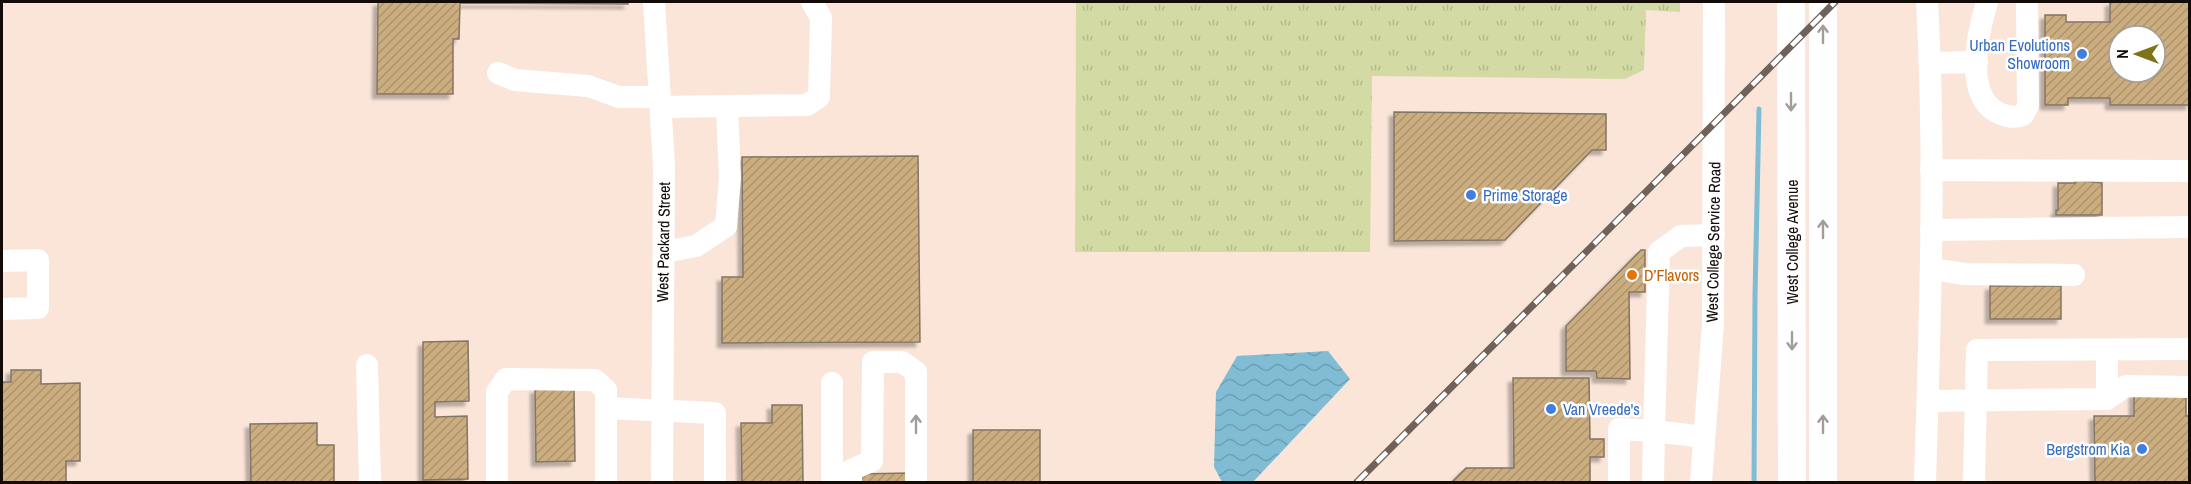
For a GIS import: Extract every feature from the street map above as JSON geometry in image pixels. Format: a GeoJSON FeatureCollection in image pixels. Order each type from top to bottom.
{"type":"FeatureCollection","features":[{"type":"Feature","properties":{"kind":"main road","name":"West College Avenue"},"geometry":{"type":"LineString","coordinates":[[1791,2],[1792,483]]}},
{"type":"Feature","properties":{"kind":"main road","name":"West College Avenue"},"geometry":{"type":"LineString","coordinates":[[1822,2],[1823,483]]}},
{"type":"Feature","properties":{"kind":"street","name":"West Packard Street"},"geometry":{"type":"LineString","coordinates":[[654,2],[664,166],[662,483]]}},
{"type":"Feature","properties":{"kind":"street"},"geometry":{"type":"LineString","coordinates":[[498,72],[514,80],[588,86],[619,97],[661,102],[727,106],[807,105],[819,97],[821,18],[812,2]]}},
{"type":"Feature","properties":{"kind":"street","name":"West College Service Road"},"geometry":{"type":"LineString","coordinates":[[1701,483],[1713,324],[1714,2]]}},
{"type":"Feature","properties":{"kind":"street"},"geometry":{"type":"LineString","coordinates":[[1925,483],[1931,269],[1930,63],[1927,2]]}},
{"type":"Feature","properties":{"kind":"street"},"geometry":{"type":"LineString","coordinates":[[1986,2],[1980,24],[1977,86],[1983,101],[1995,112],[2012,118],[2023,115],[2028,106],[2027,2]]}},
{"type":"Feature","properties":{"kind":"street"},"geometry":{"type":"LineString","coordinates":[[1930,63],[1977,62]]}},
{"type":"Feature","properties":{"kind":"street"},"geometry":{"type":"LineString","coordinates":[[664,252],[696,246],[726,226],[729,178],[727,106]]}},
{"type":"Feature","properties":{"kind":"street"},"geometry":{"type":"LineString","coordinates":[[1931,170],[2190,171]]}},
{"type":"Feature","properties":{"kind":"street"},"geometry":{"type":"LineString","coordinates":[[1931,230],[2190,227]]}},
{"type":"Feature","properties":{"kind":"street"},"geometry":{"type":"LineString","coordinates":[[1653,483],[1659,252],[1681,236],[1714,235]]}},
{"type":"Feature","properties":{"kind":"street"},"geometry":{"type":"LineString","coordinates":[[2,261],[38,260],[38,308],[2,309]]}},
{"type":"Feature","properties":{"kind":"street"},"geometry":{"type":"LineString","coordinates":[[1931,269],[1965,274],[2074,275]]}},
{"type":"Feature","properties":{"kind":"street"},"geometry":{"type":"LineString","coordinates":[[1974,483],[1977,350],[2190,349]]}},
{"type":"Feature","properties":{"kind":"street"},"geometry":{"type":"LineString","coordinates":[[2107,350],[2107,399]]}},
{"type":"Feature","properties":{"kind":"street"},"geometry":{"type":"LineString","coordinates":[[851,483],[851,470],[872,461],[873,362],[902,362],[916,372],[916,483]]}},
{"type":"Feature","properties":{"kind":"street"},"geometry":{"type":"LineString","coordinates":[[368,365],[369,483]]}},
{"type":"Feature","properties":{"kind":"street"},"geometry":{"type":"LineString","coordinates":[[497,483],[497,392],[506,379],[595,380],[606,390],[606,483]]}},
{"type":"Feature","properties":{"kind":"street"},"geometry":{"type":"LineString","coordinates":[[832,383],[832,483]]}},
{"type":"Feature","properties":{"kind":"street"},"geometry":{"type":"LineString","coordinates":[[1928,401],[2107,399],[2126,386],[2190,387]]}},
{"type":"Feature","properties":{"kind":"street"},"geometry":{"type":"LineString","coordinates":[[606,408],[715,413],[715,483]]}},
{"type":"Feature","properties":{"kind":"street"},"geometry":{"type":"LineString","coordinates":[[1619,483],[1619,429],[1704,437]]}},
{"type":"Feature","properties":{"kind":"green space"},"geometry":{"type":"Polygon","coordinates":[[[1076,2],[1680,2],[1680,12],[1646,10],[1644,70],[1625,79],[1372,76],[1370,252],[1075,252],[1076,2]]]}},
{"type":"Feature","properties":{"kind":"water"},"geometry":{"type":"Polygon","coordinates":[[[1328,351],[1350,379],[1253,482],[1222,482],[1214,467],[1216,392],[1237,356],[1328,351]]]}},
{"type":"Feature","properties":{"kind":"building"},"geometry":{"type":"Polygon","coordinates":[[[378,2],[628,2],[628,4],[460,3],[459,39],[453,39],[453,94],[377,94],[378,2]]]}},
{"type":"Feature","properties":{"kind":"building","name":"Urban Evolutions Showroom"},"geometry":{"type":"Polygon","coordinates":[[[2110,2],[2190,2],[2190,105],[2110,105],[2110,98],[2068,98],[2068,105],[2045,105],[2045,15],[2066,15],[2066,22],[2110,22],[2110,2]]]}},
{"type":"Feature","properties":{"kind":"building","name":"Prime Storage"},"geometry":{"type":"Polygon","coordinates":[[[1394,112],[1606,114],[1606,150],[1592,150],[1505,240],[1394,241],[1394,112]]]}},
{"type":"Feature","properties":{"kind":"building"},"geometry":{"type":"Polygon","coordinates":[[[918,156],[920,342],[722,343],[722,277],[743,277],[742,157],[918,156]]]}},
{"type":"Feature","properties":{"kind":"building"},"geometry":{"type":"Polygon","coordinates":[[[2075,180],[2102,183],[2102,215],[2056,215],[2058,183],[2075,183],[2075,180]]]}},
{"type":"Feature","properties":{"kind":"building"},"geometry":{"type":"Polygon","coordinates":[[[1641,250],[1645,250],[1645,292],[1629,292],[1630,379],[1597,378],[1596,371],[1566,371],[1566,326],[1641,250]]]}},
{"type":"Feature","properties":{"kind":"building"},"geometry":{"type":"Polygon","coordinates":[[[1990,286],[2061,286],[2061,319],[1990,319],[1990,286]]]}},
{"type":"Feature","properties":{"kind":"building"},"geometry":{"type":"Polygon","coordinates":[[[468,341],[469,401],[435,402],[435,417],[467,416],[468,479],[423,480],[423,342],[468,341]]]}},
{"type":"Feature","properties":{"kind":"building"},"geometry":{"type":"Polygon","coordinates":[[[11,370],[41,370],[41,384],[80,383],[80,461],[66,461],[66,482],[2,482],[2,382],[11,382],[11,370]]]}},
{"type":"Feature","properties":{"kind":"building","name":"Van Vreede's"},"geometry":{"type":"Polygon","coordinates":[[[1513,378],[1589,378],[1590,439],[1604,439],[1604,457],[1590,457],[1590,482],[1452,482],[1466,468],[1514,468],[1513,378]]]}},
{"type":"Feature","properties":{"kind":"building"},"geometry":{"type":"Polygon","coordinates":[[[574,388],[575,461],[536,462],[535,389],[574,388]]]}},
{"type":"Feature","properties":{"kind":"building","name":"Bergstrom Kia"},"geometry":{"type":"Polygon","coordinates":[[[2186,392],[2186,416],[2190,416],[2190,482],[2095,482],[2094,416],[2134,416],[2134,393],[2186,392]]]}},
{"type":"Feature","properties":{"kind":"building"},"geometry":{"type":"Polygon","coordinates":[[[772,405],[802,405],[803,482],[742,482],[741,423],[772,423],[772,405]]]}},
{"type":"Feature","properties":{"kind":"building"},"geometry":{"type":"Polygon","coordinates":[[[317,423],[317,445],[334,445],[334,482],[251,482],[250,424],[317,423]]]}},
{"type":"Feature","properties":{"kind":"building"},"geometry":{"type":"Polygon","coordinates":[[[973,430],[1040,430],[1040,482],[973,482],[973,430]]]}},
{"type":"Feature","properties":{"kind":"building"},"geometry":{"type":"Polygon","coordinates":[[[910,473],[910,482],[858,482],[858,474],[910,473]]]}},
{"type":"Feature","properties":{"kind":"waterway"},"geometry":{"type":"LineString","coordinates":[[1754,482],[1759,109]]}},
{"type":"Feature","properties":{"kind":"railway"},"geometry":{"type":"LineString","coordinates":[[1357,482],[1835,2]]}},
{"type":"Feature","properties":{"kind":"place","name":"Urban Evolutions Showroom"},"geometry":{"type":"Point","coordinates":[2082,54]}},
{"type":"Feature","properties":{"kind":"place","name":"Prime Storage"},"geometry":{"type":"Point","coordinates":[1471,195]}},
{"type":"Feature","properties":{"kind":"place","name":"D’Flavors"},"geometry":{"type":"Point","coordinates":[1632,275]}},
{"type":"Feature","properties":{"kind":"place","name":"Van Vreede's"},"geometry":{"type":"Point","coordinates":[1551,409]}},
{"type":"Feature","properties":{"kind":"place","name":"Bergstrom Kia"},"geometry":{"type":"Point","coordinates":[2142,449]}}]}
